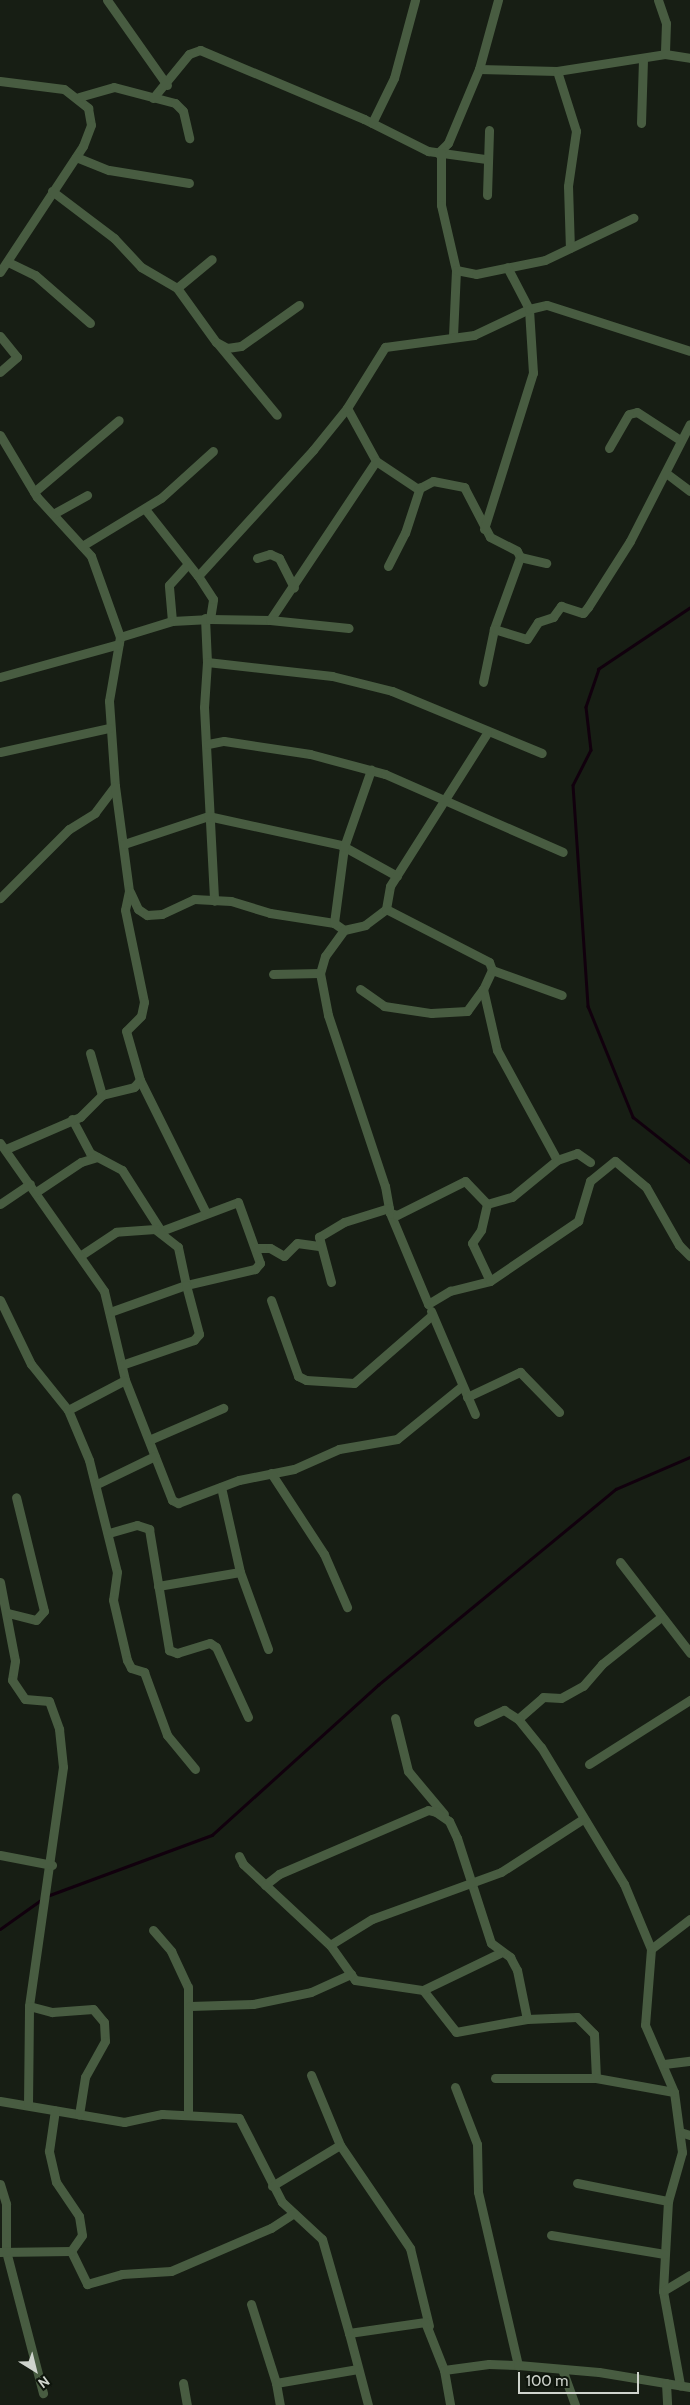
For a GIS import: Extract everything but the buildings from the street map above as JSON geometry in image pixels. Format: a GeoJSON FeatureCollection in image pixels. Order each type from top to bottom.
{"type":"FeatureCollection","features":[{"type":"Feature","properties":{"kind":"street"},"geometry":{"type":"LineString","coordinates":[[107,0],[167,85]]}},
{"type":"Feature","properties":{"kind":"street"},"geometry":{"type":"LineString","coordinates":[[372,122],[394,78],[415,0]]}},
{"type":"Feature","properties":{"kind":"street"},"geometry":{"type":"LineString","coordinates":[[453,336],[456,270],[441,205],[440,152],[479,69],[498,0]]}},
{"type":"Feature","properties":{"kind":"street"},"geometry":{"type":"LineString","coordinates":[[658,0],[666,23],[665,54]]}},
{"type":"Feature","properties":{"kind":"street"},"geometry":{"type":"LineString","coordinates":[[153,98],[167,85],[189,54],[200,50],[440,152],[486,159]]}},
{"type":"Feature","properties":{"kind":"street"},"geometry":{"type":"LineString","coordinates":[[479,69],[558,71],[665,54],[690,58]]}},
{"type":"Feature","properties":{"kind":"street"},"geometry":{"type":"LineString","coordinates":[[641,123],[642,59]]}},
{"type":"Feature","properties":{"kind":"street"},"geometry":{"type":"LineString","coordinates":[[558,71],[576,131],[568,186],[570,248]]}},
{"type":"Feature","properties":{"kind":"street"},"geometry":{"type":"LineString","coordinates":[[0,81],[49,85],[79,97],[88,108],[91,125],[76,157],[0,272]]}},
{"type":"Feature","properties":{"kind":"street"},"geometry":{"type":"LineString","coordinates":[[79,97],[114,87],[175,103],[183,111],[189,138]]}},
{"type":"Feature","properties":{"kind":"street"},"geometry":{"type":"LineString","coordinates":[[487,195],[486,159],[489,130]]}},
{"type":"Feature","properties":{"kind":"street"},"geometry":{"type":"LineString","coordinates":[[76,157],[109,170],[189,183]]}},
{"type":"Feature","properties":{"kind":"street"},"geometry":{"type":"LineString","coordinates":[[52,191],[114,238],[141,267],[177,288],[216,342],[277,415]]}},
{"type":"Feature","properties":{"kind":"street"},"geometry":{"type":"LineString","coordinates":[[456,270],[476,274],[545,260],[633,218]]}},
{"type":"Feature","properties":{"kind":"street"},"geometry":{"type":"LineString","coordinates":[[177,288],[212,259]]}},
{"type":"Feature","properties":{"kind":"street"},"geometry":{"type":"LineString","coordinates":[[8,262],[35,275],[90,324]]}},
{"type":"Feature","properties":{"kind":"street"},"geometry":{"type":"LineString","coordinates":[[484,529],[533,373],[529,308],[507,267]]}},
{"type":"Feature","properties":{"kind":"street"},"geometry":{"type":"LineString","coordinates":[[216,342],[227,348],[241,346],[299,305]]}},
{"type":"Feature","properties":{"kind":"street"},"geometry":{"type":"LineString","coordinates":[[198,576],[347,408],[385,347],[492,329],[529,308],[547,305],[561,308],[606,327],[690,351]]}},
{"type":"Feature","properties":{"kind":"street"},"geometry":{"type":"LineString","coordinates":[[0,336],[17,357],[0,372]]}},
{"type":"Feature","properties":{"kind":"street"},"geometry":{"type":"LineString","coordinates":[[347,408],[376,461],[401,480],[420,487],[433,481],[464,487],[484,529],[520,557],[546,563]]}},
{"type":"Feature","properties":{"kind":"street"},"geometry":{"type":"LineString","coordinates":[[609,448],[629,414],[637,412],[680,440]]}},
{"type":"Feature","properties":{"kind":"street"},"geometry":{"type":"LineString","coordinates":[[34,492],[119,420]]}},
{"type":"Feature","properties":{"kind":"street"},"geometry":{"type":"LineString","coordinates":[[494,629],[528,639],[538,622],[553,617],[562,606],[583,613],[630,541],[666,473],[680,440],[690,424]]}},
{"type":"Feature","properties":{"kind":"street"},"geometry":{"type":"LineString","coordinates":[[0,435],[34,492],[82,546],[102,577],[120,640],[109,728],[129,892],[126,910],[144,1010],[126,1031],[140,1080],[206,1213]]}},
{"type":"Feature","properties":{"kind":"street"},"geometry":{"type":"LineString","coordinates":[[82,546],[145,509],[212,450]]}},
{"type":"Feature","properties":{"kind":"street"},"geometry":{"type":"LineString","coordinates":[[270,620],[294,587],[376,461]]}},
{"type":"Feature","properties":{"kind":"street"},"geometry":{"type":"LineString","coordinates":[[666,473],[690,492]]}},
{"type":"Feature","properties":{"kind":"street"},"geometry":{"type":"LineString","coordinates":[[388,566],[405,533],[420,487]]}},
{"type":"Feature","properties":{"kind":"street"},"geometry":{"type":"LineString","coordinates":[[53,514],[87,495]]}},
{"type":"Feature","properties":{"kind":"street"},"geometry":{"type":"LineString","coordinates":[[145,509],[198,576],[212,599],[208,619],[204,707],[208,744],[208,816],[214,901]]}},
{"type":"Feature","properties":{"kind":"street"},"geometry":{"type":"LineString","coordinates":[[257,558],[270,554],[279,558],[294,587]]}},
{"type":"Feature","properties":{"kind":"street"},"geometry":{"type":"LineString","coordinates":[[483,682],[494,629],[520,557]]}},
{"type":"Feature","properties":{"kind":"street"},"geometry":{"type":"LineString","coordinates":[[172,621],[169,585],[188,564]]}},
{"type":"Feature","properties":{"kind":"street"},"geometry":{"type":"LineString","coordinates":[[0,677],[120,640],[172,621],[208,619],[270,620],[349,628]]}},
{"type":"Feature","properties":{"kind":"street"},"geometry":{"type":"LineString","coordinates":[[207,662],[332,676],[410,698],[487,733],[542,753]]}},
{"type":"Feature","properties":{"kind":"street"},"geometry":{"type":"LineString","coordinates":[[0,752],[109,728]]}},
{"type":"Feature","properties":{"kind":"street"},"geometry":{"type":"LineString","coordinates":[[475,1414],[390,1211],[332,1034],[320,973],[325,956],[344,930],[366,925],[386,909],[397,876],[487,733]]}},
{"type":"Feature","properties":{"kind":"street"},"geometry":{"type":"LineString","coordinates":[[208,744],[224,742],[310,754],[371,770],[563,852]]}},
{"type":"Feature","properties":{"kind":"street"},"geometry":{"type":"LineString","coordinates":[[334,923],[344,846],[371,770]]}},
{"type":"Feature","properties":{"kind":"street"},"geometry":{"type":"LineString","coordinates":[[0,898],[69,829],[95,812],[115,786]]}},
{"type":"Feature","properties":{"kind":"street"},"geometry":{"type":"LineString","coordinates":[[124,844],[208,816],[344,846],[397,876]]}},
{"type":"Feature","properties":{"kind":"street"},"geometry":{"type":"LineString","coordinates":[[129,892],[138,909],[147,915],[162,914],[194,898],[334,923],[344,930]]}},
{"type":"Feature","properties":{"kind":"street"},"geometry":{"type":"LineString","coordinates":[[386,909],[482,958],[492,970],[562,995]]}},
{"type":"Feature","properties":{"kind":"street"},"geometry":{"type":"LineString","coordinates":[[360,989],[384,1006],[431,1013],[467,1011],[483,989],[492,970]]}},
{"type":"Feature","properties":{"kind":"street"},"geometry":{"type":"LineString","coordinates":[[272,974],[320,973]]}},
{"type":"Feature","properties":{"kind":"street"},"geometry":{"type":"LineString","coordinates":[[483,989],[504,1068],[557,1160]]}},
{"type":"Feature","properties":{"kind":"street"},"geometry":{"type":"LineString","coordinates":[[90,1053],[102,1095]]}},
{"type":"Feature","properties":{"kind":"street"},"geometry":{"type":"LineString","coordinates":[[140,1080],[134,1088],[102,1095],[80,1117],[72,1118],[3,1146],[104,1291],[125,1380],[172,1500],[178,1503],[221,1487],[271,1473],[339,1450],[397,1438],[462,1386]]}},
{"type":"Feature","properties":{"kind":"street"},"geometry":{"type":"LineString","coordinates":[[72,1118],[81,1140],[97,1157],[122,1170],[161,1231],[178,1247],[198,1334],[194,1340],[122,1366]]}},
{"type":"Feature","properties":{"kind":"street"},"geometry":{"type":"LineString","coordinates":[[486,1204],[512,1197],[557,1160],[577,1153],[590,1162]]}},
{"type":"Feature","properties":{"kind":"street"},"geometry":{"type":"LineString","coordinates":[[36,1192],[81,1162],[97,1157]]}},
{"type":"Feature","properties":{"kind":"street"},"geometry":{"type":"LineString","coordinates":[[428,1304],[450,1291],[490,1281],[578,1221],[590,1181],[615,1161],[646,1187],[679,1245],[690,1256]]}},
{"type":"Feature","properties":{"kind":"street"},"geometry":{"type":"LineString","coordinates":[[331,1282],[319,1237],[344,1222],[390,1211],[397,1215],[465,1181],[486,1204]]}},
{"type":"Feature","properties":{"kind":"street"},"geometry":{"type":"LineString","coordinates":[[0,1204],[30,1184]]}},
{"type":"Feature","properties":{"kind":"street"},"geometry":{"type":"LineString","coordinates":[[80,1256],[116,1232],[161,1231],[183,1226],[206,1213],[238,1202],[259,1267],[200,1285],[186,1285],[110,1312]]}},
{"type":"Feature","properties":{"kind":"street"},"geometry":{"type":"LineString","coordinates":[[486,1204],[481,1230],[472,1243],[490,1281]]}},
{"type":"Feature","properties":{"kind":"street"},"geometry":{"type":"LineString","coordinates":[[254,1248],[270,1248],[284,1256],[297,1243],[320,1246]]}},
{"type":"Feature","properties":{"kind":"street"},"geometry":{"type":"LineString","coordinates":[[0,1300],[31,1364],[68,1410],[97,1484],[117,1572],[112,1600],[130,1668],[144,1672],[167,1735],[195,1770]]}},
{"type":"Feature","properties":{"kind":"street"},"geometry":{"type":"LineString","coordinates":[[271,1300],[298,1376],[306,1380],[354,1383],[432,1314]]}},
{"type":"Feature","properties":{"kind":"street"},"geometry":{"type":"LineString","coordinates":[[467,1396],[520,1372],[559,1412]]}},
{"type":"Feature","properties":{"kind":"street"},"geometry":{"type":"LineString","coordinates":[[68,1410],[125,1380]]}},
{"type":"Feature","properties":{"kind":"street"},"geometry":{"type":"LineString","coordinates":[[150,1440],[223,1408]]}},
{"type":"Feature","properties":{"kind":"street"},"geometry":{"type":"LineString","coordinates":[[97,1484],[156,1456]]}},
{"type":"Feature","properties":{"kind":"street"},"geometry":{"type":"LineString","coordinates":[[271,1473],[324,1554],[347,1607]]}},
{"type":"Feature","properties":{"kind":"street"},"geometry":{"type":"LineString","coordinates":[[221,1487],[240,1572],[268,1649]]}},
{"type":"Feature","properties":{"kind":"street"},"geometry":{"type":"LineString","coordinates":[[8,1613],[36,1620],[44,1612],[16,1497]]}},
{"type":"Feature","properties":{"kind":"street"},"geometry":{"type":"LineString","coordinates":[[108,1533],[137,1525],[149,1529],[169,1650],[177,1653],[210,1644],[216,1647],[248,1717]]}},
{"type":"Feature","properties":{"kind":"street"},"geometry":{"type":"LineString","coordinates":[[620,1562],[690,1653]]}},
{"type":"Feature","properties":{"kind":"street"},"geometry":{"type":"LineString","coordinates":[[158,1586],[240,1572]]}},
{"type":"Feature","properties":{"kind":"street"},"geometry":{"type":"LineString","coordinates":[[0,1585],[8,1613],[14,1685],[25,1699],[49,1701],[60,1729],[63,1767],[52,1865],[29,2006],[28,2105]]}},
{"type":"Feature","properties":{"kind":"street"},"geometry":{"type":"LineString","coordinates":[[518,1719],[538,1700],[561,1698],[583,1686],[602,1664],[662,1617]]}},
{"type":"Feature","properties":{"kind":"street"},"geometry":{"type":"LineString","coordinates":[[589,1764],[690,1700]]}},
{"type":"Feature","properties":{"kind":"street"},"geometry":{"type":"LineString","coordinates":[[478,1722],[504,1710],[518,1719],[541,1747],[624,1884],[650,1949],[645,2025],[664,2064],[674,2092],[680,2132],[678,2179],[668,2201],[663,2291],[680,2385]]}},
{"type":"Feature","properties":{"kind":"street"},"geometry":{"type":"LineString","coordinates":[[395,1718],[408,1771],[449,1821],[474,1884],[491,1943],[500,1953],[510,1958],[517,1970],[527,2019]]}},
{"type":"Feature","properties":{"kind":"street"},"geometry":{"type":"LineString","coordinates":[[265,1884],[279,1874],[428,1810],[449,1821]]}},
{"type":"Feature","properties":{"kind":"street"},"geometry":{"type":"LineString","coordinates":[[330,1945],[372,1919],[474,1884],[509,1868],[584,1819]]}},
{"type":"Feature","properties":{"kind":"street"},"geometry":{"type":"LineString","coordinates":[[0,1855],[52,1865]]}},
{"type":"Feature","properties":{"kind":"street"},"geometry":{"type":"LineString","coordinates":[[239,1856],[265,1884],[330,1945],[351,1974],[366,1983],[423,1990],[500,1953]]}},
{"type":"Feature","properties":{"kind":"street"},"geometry":{"type":"LineString","coordinates":[[650,1949],[690,1919]]}},
{"type":"Feature","properties":{"kind":"street"},"geometry":{"type":"LineString","coordinates":[[153,1930],[178,1962],[190,2006],[188,2116]]}},
{"type":"Feature","properties":{"kind":"street"},"geometry":{"type":"LineString","coordinates":[[190,2006],[253,2004],[311,1992],[351,1974]]}},
{"type":"Feature","properties":{"kind":"street"},"geometry":{"type":"LineString","coordinates":[[423,1990],[456,2032],[527,2019],[577,2016],[586,2022],[594,2034],[596,2078]]}},
{"type":"Feature","properties":{"kind":"street"},"geometry":{"type":"LineString","coordinates":[[29,2006],[52,2012],[93,2009],[104,2022],[105,2041],[85,2077],[79,2115]]}},
{"type":"Feature","properties":{"kind":"street"},"geometry":{"type":"LineString","coordinates":[[664,2064],[690,2061]]}},
{"type":"Feature","properties":{"kind":"street"},"geometry":{"type":"LineString","coordinates":[[311,2075],[340,2145],[410,2248],[429,2326],[444,2370],[450,2405]]}},
{"type":"Feature","properties":{"kind":"street"},"geometry":{"type":"LineString","coordinates":[[495,2078],[596,2078],[613,2085],[674,2092]]}},
{"type":"Feature","properties":{"kind":"street"},"geometry":{"type":"LineString","coordinates":[[455,2087],[477,2144],[478,2192],[518,2365]]}},
{"type":"Feature","properties":{"kind":"street"},"geometry":{"type":"LineString","coordinates":[[0,2101],[124,2122],[162,2114],[239,2118],[245,2124],[272,2186],[294,2213],[322,2239],[328,2251],[368,2405]]}},
{"type":"Feature","properties":{"kind":"street"},"geometry":{"type":"LineString","coordinates":[[55,2110],[49,2151],[56,2182],[81,2224],[82,2235],[71,2251]]}},
{"type":"Feature","properties":{"kind":"street"},"geometry":{"type":"LineString","coordinates":[[680,2132],[690,2135]]}},
{"type":"Feature","properties":{"kind":"street"},"geometry":{"type":"LineString","coordinates":[[272,2186],[340,2145]]}},
{"type":"Feature","properties":{"kind":"street"},"geometry":{"type":"LineString","coordinates":[[577,2183],[668,2201]]}},
{"type":"Feature","properties":{"kind":"street"},"geometry":{"type":"LineString","coordinates":[[0,2184],[6,2204],[3,2252],[43,2393]]}},
{"type":"Feature","properties":{"kind":"street"},"geometry":{"type":"LineString","coordinates":[[71,2251],[87,2284],[122,2274],[171,2271],[271,2228],[294,2213]]}},
{"type":"Feature","properties":{"kind":"street"},"geometry":{"type":"LineString","coordinates":[[551,2235],[664,2254]]}},
{"type":"Feature","properties":{"kind":"street"},"geometry":{"type":"LineString","coordinates":[[3,2252],[71,2251]]}},
{"type":"Feature","properties":{"kind":"street"},"geometry":{"type":"LineString","coordinates":[[663,2291],[690,2276]]}},
{"type":"Feature","properties":{"kind":"street"},"geometry":{"type":"LineString","coordinates":[[251,2304],[276,2382],[280,2405]]}},
{"type":"Feature","properties":{"kind":"street"},"geometry":{"type":"LineString","coordinates":[[349,2333],[418,2322],[429,2326]]}},
{"type":"Feature","properties":{"kind":"street"},"geometry":{"type":"LineString","coordinates":[[444,2370],[489,2364],[518,2365],[562,2369],[690,2387]]}},
{"type":"Feature","properties":{"kind":"street"},"geometry":{"type":"LineString","coordinates":[[276,2382],[358,2369]]}},
{"type":"Feature","properties":{"kind":"street"},"geometry":{"type":"LineString","coordinates":[[562,2369],[575,2405]]}},
{"type":"Feature","properties":{"kind":"street"},"geometry":{"type":"LineString","coordinates":[[183,2383],[187,2405]]}},
{"type":"Feature","properties":{"kind":"street"},"geometry":{"type":"LineString","coordinates":[[666,2383],[667,2405]]}},
{"type":"Feature","properties":{"kind":"waterway"},"geometry":{"type":"LineString","coordinates":[[690,608],[599,669],[586,707],[591,750],[573,785],[588,1006],[633,1117],[690,1162]]}},
{"type":"Feature","properties":{"kind":"waterway"},"geometry":{"type":"LineString","coordinates":[[47,1896],[212,1835],[378,1685],[616,1489],[690,1457]]}},
{"type":"Feature","properties":{"kind":"waterway"},"geometry":{"type":"LineString","coordinates":[[0,1929],[41,1900]]}}]}
